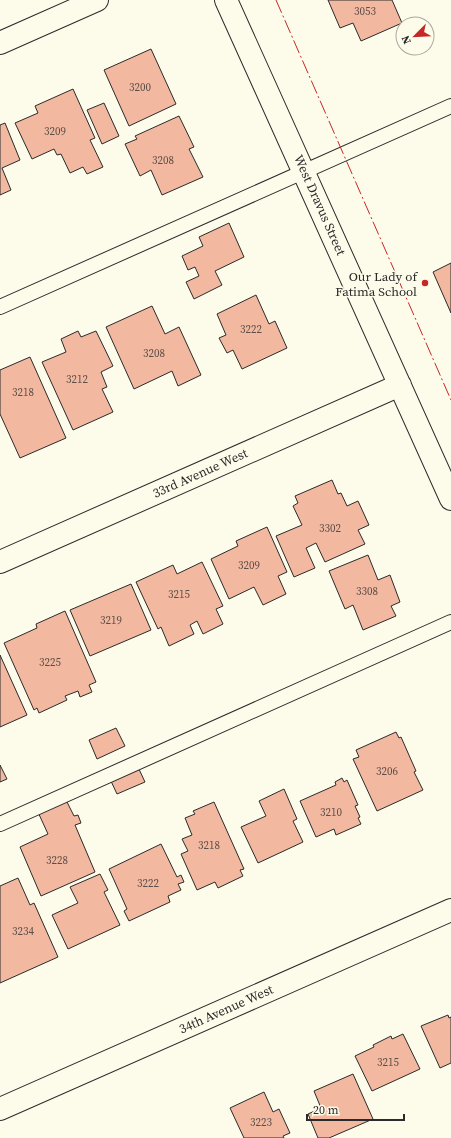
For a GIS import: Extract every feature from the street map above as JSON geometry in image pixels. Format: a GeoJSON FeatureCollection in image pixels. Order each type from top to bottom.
{"type":"FeatureCollection","features":[{"type":"Feature","properties":{"kind":"street"},"geometry":{"type":"LineString","coordinates":[[0,43],[97,0]]}},
{"type":"Feature","properties":{"kind":"street","name":"West Dravus Street"},"geometry":{"type":"LineString","coordinates":[[226,0],[451,499]]}},
{"type":"Feature","properties":{"kind":"street","name":"33rd Avenue West"},"geometry":{"type":"LineString","coordinates":[[0,562],[400,385]]}},
{"type":"Feature","properties":{"kind":"street","name":"34th Avenue West"},"geometry":{"type":"LineString","coordinates":[[0,1109],[451,910]]}},
{"type":"Feature","properties":{"kind":"lane"},"geometry":{"type":"LineString","coordinates":[[0,307],[451,106]]}},
{"type":"Feature","properties":{"kind":"lane"},"geometry":{"type":"LineString","coordinates":[[0,824],[451,622]]}},
{"type":"Feature","properties":{"kind":"building"},"geometry":{"type":"Polygon","coordinates":[[[328,0],[392,0],[399,16],[395,16],[395,26],[361,41],[353,23],[340,28],[328,0]]]}},
{"type":"Feature","properties":{"kind":"building"},"geometry":{"type":"Polygon","coordinates":[[[151,49],[176,104],[129,126],[104,70],[151,49]]]}},
{"type":"Feature","properties":{"kind":"building"},"geometry":{"type":"Polygon","coordinates":[[[73,89],[95,138],[90,140],[103,167],[87,174],[83,167],[70,173],[61,154],[57,155],[54,149],[32,159],[15,123],[38,113],[35,106],[73,89]]]}},
{"type":"Feature","properties":{"kind":"building"},"geometry":{"type":"Polygon","coordinates":[[[104,103],[119,136],[102,144],[87,110],[104,103]]]}},
{"type":"Feature","properties":{"kind":"building"},"geometry":{"type":"Polygon","coordinates":[[[179,116],[194,147],[189,149],[203,177],[162,195],[151,170],[140,176],[125,144],[137,139],[135,136],[179,116]]]}},
{"type":"Feature","properties":{"kind":"building"},"geometry":{"type":"Polygon","coordinates":[[[5,123],[20,160],[2,168],[11,190],[0,195],[0,125],[5,123]]]}},
{"type":"Feature","properties":{"kind":"building"},"geometry":{"type":"Polygon","coordinates":[[[229,223],[244,257],[215,271],[222,285],[194,299],[186,282],[199,276],[195,267],[188,270],[182,256],[203,246],[199,237],[229,223]]]}},
{"type":"Feature","properties":{"kind":"building"},"geometry":{"type":"Polygon","coordinates":[[[451,263],[451,313],[433,272],[451,263]]]}},
{"type":"Feature","properties":{"kind":"building"},"geometry":{"type":"Polygon","coordinates":[[[256,295],[269,324],[275,321],[287,348],[242,369],[233,350],[227,353],[219,338],[226,335],[217,314],[256,295]]]}},
{"type":"Feature","properties":{"kind":"building"},"geometry":{"type":"Polygon","coordinates":[[[152,306],[165,334],[179,327],[201,375],[178,386],[172,371],[134,389],[106,327],[152,306]]]}},
{"type":"Feature","properties":{"kind":"building"},"geometry":{"type":"Polygon","coordinates":[[[78,331],[81,337],[96,331],[113,366],[101,372],[107,387],[102,389],[113,412],[73,430],[42,362],[66,352],[61,339],[78,331]]]}},
{"type":"Feature","properties":{"kind":"building"},"geometry":{"type":"Polygon","coordinates":[[[30,357],[66,438],[20,458],[0,414],[0,370],[30,357]]]}},
{"type":"Feature","properties":{"kind":"building"},"geometry":{"type":"Polygon","coordinates":[[[332,480],[338,494],[341,493],[347,506],[358,501],[369,525],[358,530],[365,544],[325,562],[316,543],[306,548],[315,568],[294,577],[276,536],[302,525],[293,506],[298,503],[295,496],[332,480]]]}},
{"type":"Feature","properties":{"kind":"building"},"geometry":{"type":"Polygon","coordinates":[[[267,527],[287,572],[278,576],[286,594],[263,605],[254,587],[229,599],[211,559],[238,546],[236,541],[267,527]]]}},
{"type":"Feature","properties":{"kind":"building"},"geometry":{"type":"Polygon","coordinates":[[[368,555],[378,580],[390,575],[400,602],[391,606],[396,616],[363,630],[353,605],[345,609],[329,571],[368,555]]]}},
{"type":"Feature","properties":{"kind":"building"},"geometry":{"type":"Polygon","coordinates":[[[202,562],[223,606],[216,609],[223,624],[203,634],[197,621],[190,625],[194,634],[169,646],[161,627],[158,629],[136,582],[173,565],[177,574],[202,562]]]}},
{"type":"Feature","properties":{"kind":"building"},"geometry":{"type":"Polygon","coordinates":[[[131,584],[151,630],[90,656],[70,610],[131,584]]]}},
{"type":"Feature","properties":{"kind":"building"},"geometry":{"type":"Polygon","coordinates":[[[65,611],[96,682],[89,685],[92,692],[80,697],[78,691],[65,696],[67,700],[39,713],[37,708],[34,710],[4,643],[37,628],[36,624],[65,611]]]}},
{"type":"Feature","properties":{"kind":"building"},"geometry":{"type":"Polygon","coordinates":[[[0,655],[27,715],[0,727],[0,655]]]}},
{"type":"Feature","properties":{"kind":"building"},"geometry":{"type":"Polygon","coordinates":[[[116,728],[125,746],[97,759],[89,740],[116,728]]]}},
{"type":"Feature","properties":{"kind":"building"},"geometry":{"type":"Polygon","coordinates":[[[396,732],[399,738],[401,737],[416,771],[414,772],[423,790],[377,811],[353,759],[359,757],[356,750],[396,732]]]}},
{"type":"Feature","properties":{"kind":"building"},"geometry":{"type":"Polygon","coordinates":[[[0,765],[7,779],[0,782],[0,765]]]}},
{"type":"Feature","properties":{"kind":"building"},"geometry":{"type":"Polygon","coordinates":[[[138,767],[145,782],[117,794],[110,779],[138,767]]]}},
{"type":"Feature","properties":{"kind":"building"},"geometry":{"type":"Polygon","coordinates":[[[342,778],[344,782],[347,780],[358,805],[355,806],[360,817],[358,818],[361,824],[336,835],[334,829],[316,837],[300,801],[336,785],[335,782],[342,778]]]}},
{"type":"Feature","properties":{"kind":"building"},"geometry":{"type":"Polygon","coordinates":[[[284,789],[297,819],[293,821],[303,842],[258,863],[241,827],[266,816],[259,801],[284,789]]]}},
{"type":"Feature","properties":{"kind":"building"},"geometry":{"type":"Polygon","coordinates":[[[65,798],[74,816],[78,815],[81,823],[75,825],[95,872],[41,896],[20,847],[48,834],[37,810],[65,798]]]}},
{"type":"Feature","properties":{"kind":"building"},"geometry":{"type":"Polygon","coordinates":[[[214,802],[244,869],[240,870],[243,876],[218,888],[215,882],[197,890],[181,854],[188,851],[182,839],[192,835],[185,818],[195,814],[193,811],[214,802]]]}},
{"type":"Feature","properties":{"kind":"building"},"geometry":{"type":"Polygon","coordinates":[[[161,844],[177,877],[181,875],[184,882],[178,884],[181,890],[168,896],[170,902],[129,921],[124,911],[127,909],[109,869],[161,844]]]}},
{"type":"Feature","properties":{"kind":"building"},"geometry":{"type":"Polygon","coordinates":[[[100,874],[108,890],[104,892],[120,925],[68,949],[52,915],[78,903],[70,887],[100,874]]]}},
{"type":"Feature","properties":{"kind":"building"},"geometry":{"type":"Polygon","coordinates":[[[18,878],[30,905],[34,903],[58,957],[0,983],[0,886],[18,878]]]}},
{"type":"Feature","properties":{"kind":"building"},"geometry":{"type":"Polygon","coordinates":[[[448,1015],[449,1018],[451,1017],[451,1063],[440,1068],[421,1026],[448,1015]]]}},
{"type":"Feature","properties":{"kind":"building"},"geometry":{"type":"Polygon","coordinates":[[[403,1034],[420,1069],[372,1091],[355,1056],[374,1047],[373,1045],[391,1036],[392,1039],[403,1034]]]}},
{"type":"Feature","properties":{"kind":"building"},"geometry":{"type":"Polygon","coordinates":[[[353,1074],[373,1119],[329,1138],[318,1138],[308,1114],[321,1108],[314,1091],[353,1074]]]}},
{"type":"Feature","properties":{"kind":"building"},"geometry":{"type":"Polygon","coordinates":[[[264,1092],[273,1112],[279,1109],[290,1133],[283,1136],[284,1138],[244,1138],[230,1108],[264,1092]]]}},
{"type":"Feature","properties":{"kind":"power"},"geometry":{"type":"LineString","coordinates":[[276,0],[451,400]]}},
{"type":"Feature","properties":{"kind":"place","name":"Our Lady of Fatima School"},"geometry":{"type":"Point","coordinates":[425,283]}}]}
